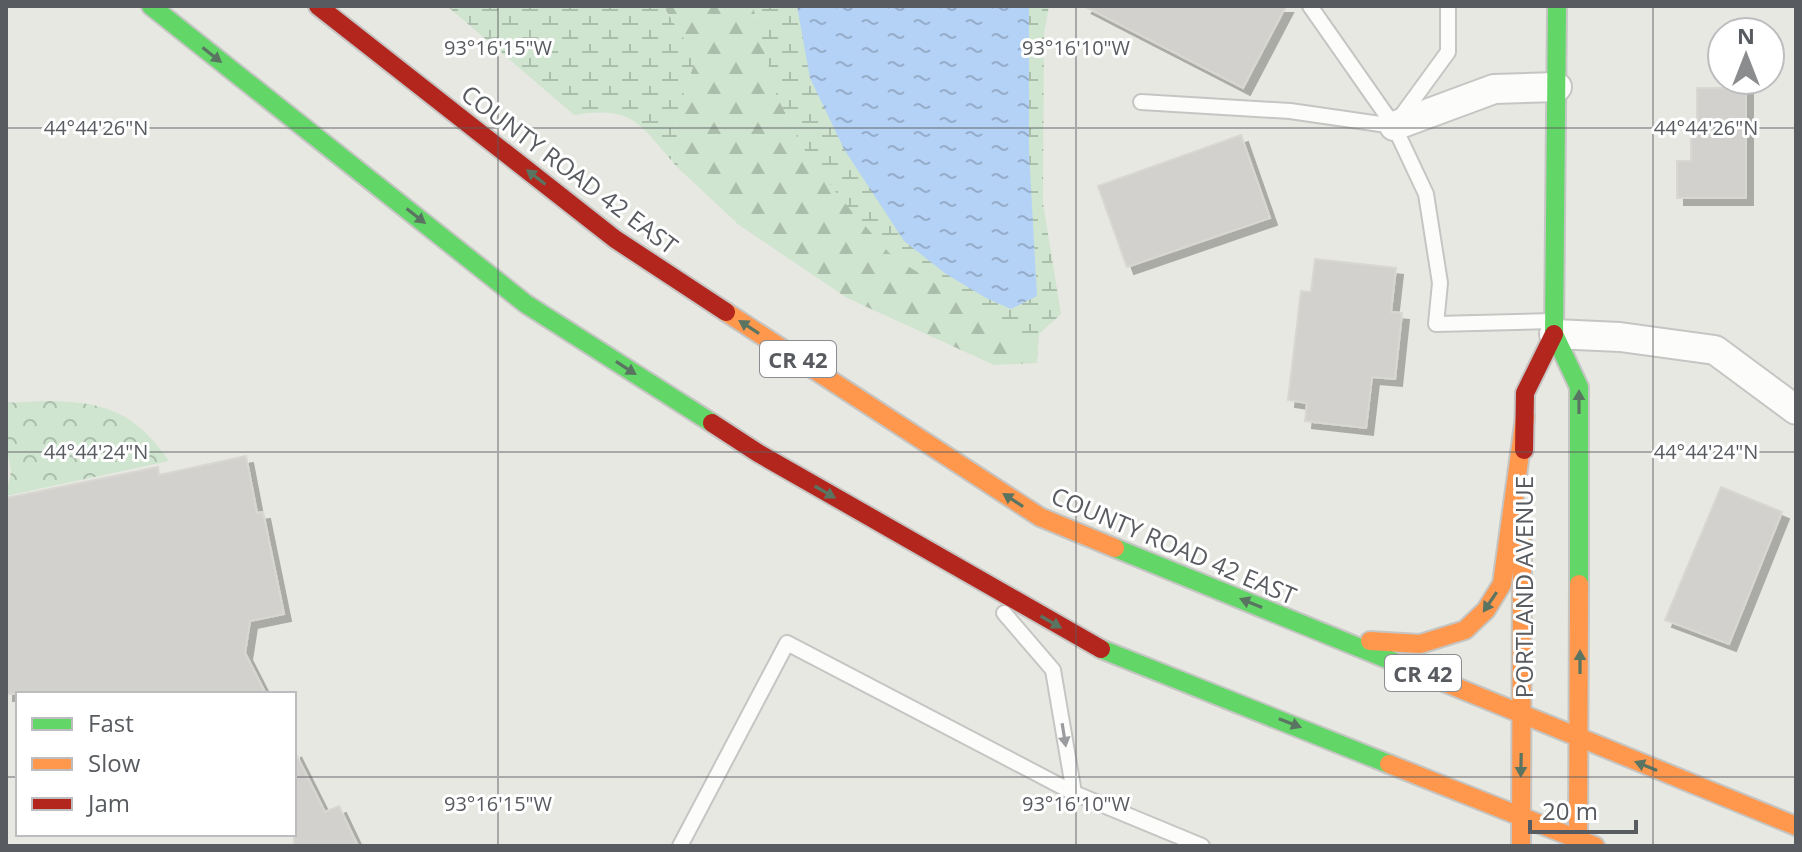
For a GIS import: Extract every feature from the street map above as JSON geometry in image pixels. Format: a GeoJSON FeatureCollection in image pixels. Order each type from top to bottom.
{"type":"FeatureCollection","features":[{"type":"Feature","properties":{"kind":"main road"},"geometry":{"type":"LineString","coordinates":[[151,6],[526,304],[758,453],[1090,645],[1520,815],[1584,844]]}},
{"type":"Feature","properties":{"kind":"main road","name":"COUNTY ROAD 42 EAST"},"geometry":{"type":"LineString","coordinates":[[318,6],[615,239],[1040,517],[1796,826]]}},
{"type":"Feature","properties":{"kind":"main road","name":"PORTLAND AVENUE"},"geometry":{"type":"LineString","coordinates":[[1521,846],[1520,649],[1525,393],[1554,328],[1557,6]]}},
{"type":"Feature","properties":{"kind":"main road","name":"PORTLAND AVENUE"},"geometry":{"type":"LineString","coordinates":[[1554,328],[1579,387],[1580,740],[1584,844]]}},
{"type":"Feature","properties":{"kind":"main road"},"geometry":{"type":"LineString","coordinates":[[1323,633],[1374,642],[1420,644],[1465,630],[1486,610],[1502,584],[1525,417]]}},
{"type":"Feature","properties":{"kind":"street"},"geometry":{"type":"LineString","coordinates":[[1394,126],[1494,89],[1557,87]]}},
{"type":"Feature","properties":{"kind":"street"},"geometry":{"type":"LineString","coordinates":[[1554,328],[1715,350],[1796,410]]}},
{"type":"Feature","properties":{"kind":"lane"},"geometry":{"type":"LineString","coordinates":[[1310,6],[1394,126],[1426,194],[1440,283],[1436,324],[1554,328]]}},
{"type":"Feature","properties":{"kind":"lane"},"geometry":{"type":"LineString","coordinates":[[1394,126],[1448,52],[1448,6]]}},
{"type":"Feature","properties":{"kind":"lane"},"geometry":{"type":"LineString","coordinates":[[1141,102],[1290,111],[1394,126]]}},
{"type":"Feature","properties":{"kind":"lane"},"geometry":{"type":"LineString","coordinates":[[972,577],[1053,670],[1074,793]]}},
{"type":"Feature","properties":{"kind":"lane"},"geometry":{"type":"LineString","coordinates":[[680,846],[787,643],[1074,793],[1202,846]]}},
{"type":"Feature","properties":{"kind":"green space"},"geometry":{"type":"Polygon","coordinates":[[[447,6],[663,6],[696,58],[676,116],[678,168],[645,130],[624,116],[611,113],[574,115],[447,6]]]}},
{"type":"Feature","properties":{"kind":"green space"},"geometry":{"type":"Polygon","coordinates":[[[663,6],[753,6],[776,94],[801,145],[1015,334],[1039,334],[1037,363],[994,365],[847,298],[739,225],[678,168],[676,116],[696,58],[663,6]]]}},
{"type":"Feature","properties":{"kind":"green space"},"geometry":{"type":"Polygon","coordinates":[[[753,6],[1049,6],[1044,34],[1043,203],[1061,314],[1039,334],[1015,334],[892,256],[841,199],[801,145],[776,94],[753,6]]]}},
{"type":"Feature","properties":{"kind":"green space"},"geometry":{"type":"Polygon","coordinates":[[[6,403],[83,403],[116,412],[143,431],[169,461],[6,496],[11,471],[6,445],[6,403]]]}},
{"type":"Feature","properties":{"kind":"water"},"geometry":{"type":"Polygon","coordinates":[[[797,6],[1029,6],[1029,152],[1037,296],[1011,309],[946,274],[904,241],[844,149],[810,78],[797,6]]]}},
{"type":"Feature","properties":{"kind":"building"},"geometry":{"type":"Polygon","coordinates":[[[1084,6],[1286,6],[1243,88],[1084,6]]]}},
{"type":"Feature","properties":{"kind":"building"},"geometry":{"type":"Polygon","coordinates":[[[1697,88],[1706,88],[1706,96],[1746,96],[1746,198],[1677,198],[1677,161],[1691,161],[1691,126],[1697,126],[1697,88]]]}},
{"type":"Feature","properties":{"kind":"building"},"geometry":{"type":"Polygon","coordinates":[[[1241,135],[1270,218],[1127,267],[1098,186],[1241,135]]]}},
{"type":"Feature","properties":{"kind":"building"},"geometry":{"type":"Polygon","coordinates":[[[1315,259],[1396,268],[1391,312],[1402,313],[1395,379],[1372,377],[1366,428],[1305,421],[1307,403],[1288,400],[1301,291],[1311,292],[1315,259]]]}},
{"type":"Feature","properties":{"kind":"building"},"geometry":{"type":"Polygon","coordinates":[[[246,456],[257,513],[263,512],[284,614],[250,621],[245,653],[265,692],[6,694],[6,498],[158,467],[159,475],[246,456]]]}},
{"type":"Feature","properties":{"kind":"building"},"geometry":{"type":"Polygon","coordinates":[[[1721,487],[1782,512],[1729,644],[1665,620],[1721,487]]]}},
{"type":"Feature","properties":{"kind":"building"},"geometry":{"type":"Polygon","coordinates":[[[296,754],[325,812],[339,806],[358,846],[294,846],[296,754]]]}},
{"type":"Feature","properties":{"kind":"traffic: fast"},"geometry":{"type":"LineString","coordinates":[[151,6],[526,304],[712,423]]}},
{"type":"Feature","properties":{"kind":"traffic: fast"},"geometry":{"type":"LineString","coordinates":[[1557,6],[1554,334],[1579,387],[1579,584]]}},
{"type":"Feature","properties":{"kind":"traffic: fast"},"geometry":{"type":"LineString","coordinates":[[1115,548],[1424,674]]}},
{"type":"Feature","properties":{"kind":"traffic: fast"},"geometry":{"type":"LineString","coordinates":[[1101,649],[1389,764]]}},
{"type":"Feature","properties":{"kind":"traffic: slow"},"geometry":{"type":"LineString","coordinates":[[726,312],[1040,517],[1115,548]]}},
{"type":"Feature","properties":{"kind":"traffic: slow"},"geometry":{"type":"LineString","coordinates":[[1370,641],[1420,644],[1465,630],[1486,610],[1502,584],[1525,417]]}},
{"type":"Feature","properties":{"kind":"traffic: slow"},"geometry":{"type":"LineString","coordinates":[[1521,846],[1522,542]]}},
{"type":"Feature","properties":{"kind":"traffic: slow"},"geometry":{"type":"LineString","coordinates":[[1578,846],[1579,584]]}},
{"type":"Feature","properties":{"kind":"traffic: slow"},"geometry":{"type":"LineString","coordinates":[[1424,674],[1796,826]]}},
{"type":"Feature","properties":{"kind":"traffic: slow"},"geometry":{"type":"LineString","coordinates":[[1389,764],[1595,846]]}},
{"type":"Feature","properties":{"kind":"traffic: jam"},"geometry":{"type":"LineString","coordinates":[[318,6],[615,239],[726,312]]}},
{"type":"Feature","properties":{"kind":"traffic: jam"},"geometry":{"type":"LineString","coordinates":[[1524,450],[1525,393],[1554,334]]}},
{"type":"Feature","properties":{"kind":"traffic: jam"},"geometry":{"type":"LineString","coordinates":[[712,423],[758,453],[1101,649]]}}]}
